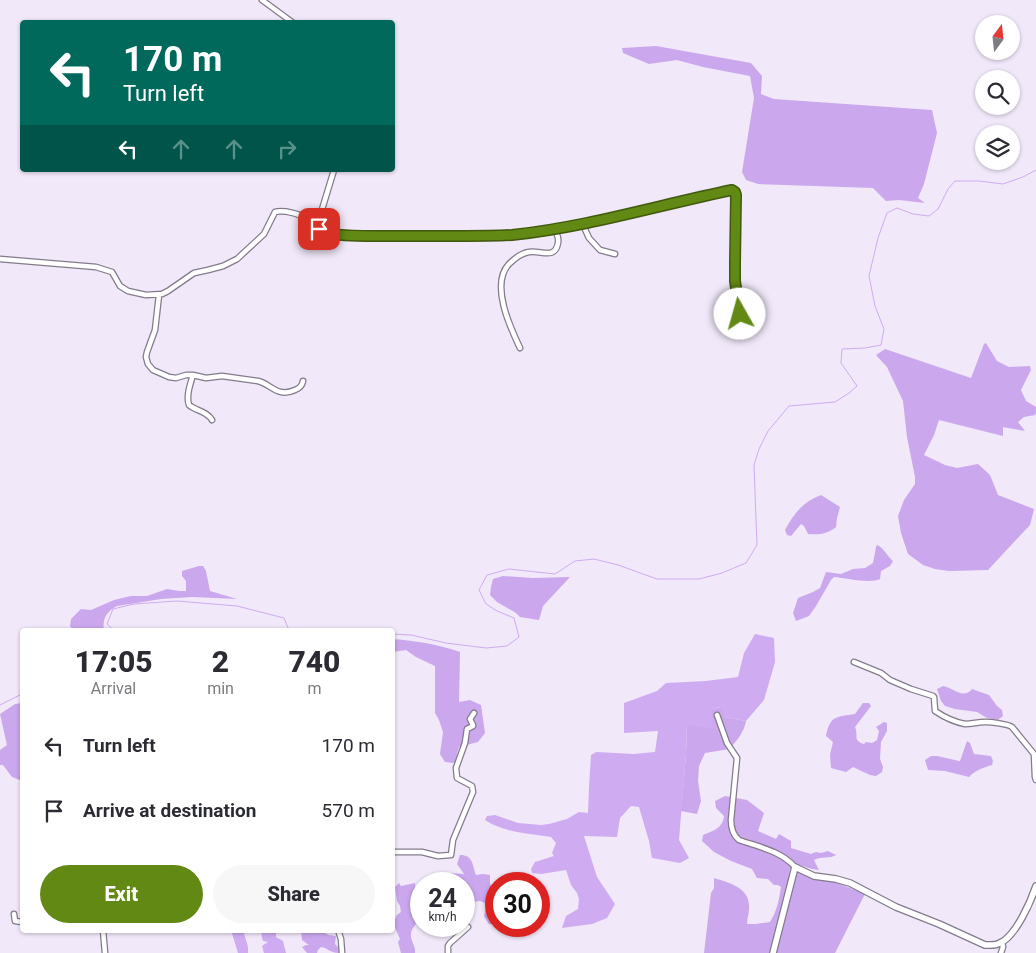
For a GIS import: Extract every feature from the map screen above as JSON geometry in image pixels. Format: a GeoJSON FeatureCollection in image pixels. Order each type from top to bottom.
{"type":"FeatureCollection","features":[{"type":"Feature","properties":{"kind":"street"},"geometry":{"type":"LineString","coordinates":[[262,0],[289,20]]}},
{"type":"Feature","properties":{"kind":"street"},"geometry":{"type":"LineString","coordinates":[[316,221],[320,216],[333,172]]}},
{"type":"Feature","properties":{"kind":"street"},"geometry":{"type":"LineString","coordinates":[[316,221],[319,229],[323,232],[357,236],[483,236],[512,234],[580,224],[732,190],[736,195],[735,281],[740,314]]}},
{"type":"Feature","properties":{"kind":"street"},"geometry":{"type":"LineString","coordinates":[[0,259],[96,267],[112,272],[120,286],[128,291],[146,295],[159,295],[194,273],[223,266],[237,259],[264,234],[275,212],[286,211],[316,221]]}},
{"type":"Feature","properties":{"kind":"street"},"geometry":{"type":"LineString","coordinates":[[580,224],[600,250],[615,254]]}},
{"type":"Feature","properties":{"kind":"street"},"geometry":{"type":"LineString","coordinates":[[520,348],[507,319],[502,276],[509,264],[522,254],[530,252],[550,254],[555,251],[558,244],[558,235],[553,229]]}},
{"type":"Feature","properties":{"kind":"street"},"geometry":{"type":"LineString","coordinates":[[159,295],[155,330],[146,357],[148,364],[157,373],[169,377],[193,375],[206,378],[222,376],[258,380],[270,388],[286,392],[298,389],[302,386],[303,381]]}},
{"type":"Feature","properties":{"kind":"street"},"geometry":{"type":"LineString","coordinates":[[193,375],[188,394],[188,405],[208,414],[212,420]]}},
{"type":"Feature","properties":{"kind":"street"},"geometry":{"type":"LineString","coordinates":[[854,662],[881,673],[890,680],[933,696],[935,711],[952,720],[968,724],[986,722],[1009,725],[1034,754],[1034,777],[1036,780]]}},
{"type":"Feature","properties":{"kind":"street"},"geometry":{"type":"LineString","coordinates":[[395,852],[422,852],[438,856],[450,855],[453,840],[473,792],[472,786],[457,778],[456,771],[465,743],[467,729],[473,726],[470,719],[474,713]]}},
{"type":"Feature","properties":{"kind":"street"},"geometry":{"type":"LineString","coordinates":[[717,715],[727,743],[737,758],[731,820],[735,836],[739,840],[779,854],[788,859],[795,867],[814,876],[850,883],[896,907],[984,945],[995,945],[1009,937],[1031,900],[1036,886]]}},
{"type":"Feature","properties":{"kind":"street"},"geometry":{"type":"LineString","coordinates":[[773,953],[795,867]]}},
{"type":"Feature","properties":{"kind":"street"},"geometry":{"type":"LineString","coordinates":[[14,914],[15,921],[20,922]]}},
{"type":"Feature","properties":{"kind":"street"},"geometry":{"type":"LineString","coordinates":[[103,933],[105,953]]}},
{"type":"Feature","properties":{"kind":"street"},"geometry":{"type":"LineString","coordinates":[[339,933],[342,953]]}},
{"type":"Feature","properties":{"kind":"street"},"geometry":{"type":"LineString","coordinates":[[448,953],[448,946],[457,937]]}},
{"type":"Feature","properties":{"kind":"street"},"geometry":{"type":"LineString","coordinates":[[1001,953],[1003,948],[1002,942]]}},
{"type":"Feature","properties":{"kind":"shaded area"},"geometry":{"type":"Polygon","coordinates":[[[656,46],[751,63],[762,76],[761,94],[774,99],[932,110],[937,133],[924,184],[918,198],[925,203],[899,200],[886,201],[873,188],[758,184],[746,180],[742,172],[754,98],[750,76],[677,60],[649,64],[623,53],[622,48],[656,46]]]}},
{"type":"Feature","properties":{"kind":"shaded area"},"geometry":{"type":"Polygon","coordinates":[[[986,343],[997,361],[1009,367],[1030,366],[1031,370],[1021,390],[1026,401],[1036,407],[1035,415],[1024,417],[1018,422],[1025,431],[1003,427],[1003,436],[939,420],[924,455],[945,465],[957,468],[978,464],[990,475],[998,495],[1034,509],[1030,525],[988,570],[949,571],[935,569],[923,565],[908,554],[901,533],[898,516],[904,500],[915,484],[915,477],[907,437],[903,401],[887,367],[876,355],[885,349],[971,378],[986,343]]]}},
{"type":"Feature","properties":{"kind":"shaded area"},"geometry":{"type":"Polygon","coordinates":[[[821,495],[840,507],[836,527],[823,534],[808,534],[801,524],[791,536],[787,535],[785,530],[796,513],[809,501],[821,495]]]}},
{"type":"Feature","properties":{"kind":"shaded area"},"geometry":{"type":"Polygon","coordinates":[[[877,545],[893,561],[890,566],[881,571],[880,579],[865,581],[834,577],[809,616],[796,621],[793,613],[798,598],[820,588],[826,572],[841,574],[853,569],[865,568],[873,563],[877,545]]]}},
{"type":"Feature","properties":{"kind":"shaded area"},"geometry":{"type":"Polygon","coordinates":[[[203,566],[206,571],[210,591],[237,599],[192,597],[161,599],[117,606],[110,610],[106,616],[104,628],[72,628],[70,626],[71,619],[81,609],[91,610],[114,600],[131,596],[147,596],[167,589],[186,591],[186,581],[182,576],[182,571],[203,566]]]}},
{"type":"Feature","properties":{"kind":"shaded area"},"geometry":{"type":"Polygon","coordinates":[[[503,576],[533,578],[570,577],[543,606],[539,620],[520,617],[497,602],[490,595],[493,579],[503,576]]]}},
{"type":"Feature","properties":{"kind":"shaded area"},"geometry":{"type":"Polygon","coordinates":[[[755,634],[774,638],[775,662],[764,700],[746,721],[725,717],[720,707],[712,709],[713,729],[687,725],[679,840],[689,858],[680,863],[652,858],[639,807],[631,806],[620,818],[617,837],[584,836],[597,877],[615,904],[607,918],[592,924],[562,928],[566,916],[578,909],[579,899],[571,885],[566,870],[550,873],[532,872],[531,869],[535,862],[554,856],[552,853],[556,843],[551,837],[500,828],[485,820],[487,816],[495,815],[518,823],[541,825],[567,819],[579,812],[588,813],[591,755],[596,752],[634,754],[655,752],[658,731],[624,733],[624,703],[657,691],[666,683],[738,677],[744,653],[755,634]]]}},
{"type":"Feature","properties":{"kind":"shaded area"},"geometry":{"type":"Polygon","coordinates":[[[395,639],[427,643],[460,652],[459,702],[470,700],[481,705],[485,733],[478,742],[459,747],[456,762],[445,762],[440,754],[443,732],[435,713],[435,666],[406,650],[395,652],[395,639]]]}},
{"type":"Feature","properties":{"kind":"shaded area"},"geometry":{"type":"Polygon","coordinates":[[[943,686],[962,693],[969,692],[972,689],[989,695],[1002,710],[1003,716],[998,720],[987,718],[977,712],[945,706],[937,689],[943,686]]]}},
{"type":"Feature","properties":{"kind":"shaded area"},"geometry":{"type":"Polygon","coordinates":[[[20,703],[20,780],[12,777],[3,765],[0,765],[0,750],[7,745],[0,714],[15,704],[20,703]]]}},
{"type":"Feature","properties":{"kind":"shaded area"},"geometry":{"type":"Polygon","coordinates":[[[863,703],[869,703],[871,706],[855,727],[858,741],[864,744],[877,740],[879,731],[876,727],[884,722],[887,723],[887,731],[881,742],[880,759],[883,767],[882,772],[876,776],[853,767],[846,772],[831,768],[830,755],[833,742],[826,736],[830,724],[835,718],[855,714],[863,703]]]}},
{"type":"Feature","properties":{"kind":"shaded area"},"geometry":{"type":"Polygon","coordinates":[[[721,707],[725,717],[746,721],[744,729],[729,749],[705,753],[699,766],[698,781],[701,801],[697,814],[681,811],[687,725],[712,709],[721,707]]]}},
{"type":"Feature","properties":{"kind":"shaded area"},"geometry":{"type":"Polygon","coordinates":[[[967,741],[970,743],[974,754],[991,756],[992,765],[979,770],[969,777],[945,771],[928,770],[925,760],[931,756],[960,761],[967,741]]]}},
{"type":"Feature","properties":{"kind":"shaded area"},"geometry":{"type":"Polygon","coordinates":[[[725,796],[747,800],[764,813],[758,831],[776,839],[779,834],[791,841],[791,848],[811,854],[828,851],[836,855],[814,860],[819,870],[799,865],[790,869],[787,891],[771,953],[704,953],[714,878],[738,887],[747,896],[749,909],[747,924],[770,922],[777,905],[781,887],[774,885],[768,879],[757,878],[752,869],[714,852],[702,841],[703,835],[717,828],[722,823],[724,816],[716,808],[715,801],[725,796]]]}},
{"type":"Feature","properties":{"kind":"shaded area"},"geometry":{"type":"Polygon","coordinates":[[[460,855],[464,855],[470,858],[473,864],[476,875],[485,874],[485,903],[475,902],[475,872],[463,872],[457,864],[460,855]]]}},
{"type":"Feature","properties":{"kind":"shaded area"},"geometry":{"type":"Polygon","coordinates":[[[797,871],[816,879],[835,882],[865,894],[835,953],[776,953],[797,871]]]}},
{"type":"Feature","properties":{"kind":"shaded area"},"geometry":{"type":"Polygon","coordinates":[[[399,883],[401,886],[410,884],[410,937],[415,953],[401,953],[398,942],[400,939],[395,928],[395,919],[401,912],[395,887],[399,883]]]}},
{"type":"Feature","properties":{"kind":"shaded area"},"geometry":{"type":"Polygon","coordinates":[[[232,933],[244,933],[248,953],[238,953],[232,933]]]}},
{"type":"Feature","properties":{"kind":"shaded area"},"geometry":{"type":"Polygon","coordinates":[[[261,933],[276,933],[276,937],[283,941],[286,953],[264,953],[262,946],[268,942],[263,941],[261,933]]]}},
{"type":"Feature","properties":{"kind":"shaded area"},"geometry":{"type":"Polygon","coordinates":[[[301,933],[325,933],[336,936],[335,944],[339,948],[339,953],[321,947],[317,953],[307,953],[302,947],[309,945],[302,940],[301,933]]]}},
{"type":"Feature","properties":{"kind":"waterway"},"geometry":{"type":"LineString","coordinates":[[395,634],[411,635],[446,643],[486,648],[507,646],[519,637],[514,618],[486,604],[479,590],[487,575],[509,569],[555,574],[575,561],[594,559],[618,565],[657,579],[699,579],[722,573],[746,563],[757,545],[754,465],[768,431],[789,406],[835,402],[857,386],[841,363],[842,349],[881,345],[884,329],[875,306],[869,276],[878,238],[887,213],[897,208],[913,214],[929,216],[938,209],[948,189],[955,181],[1003,184],[1036,170]]}},
{"type":"Feature","properties":{"kind":"waterway"},"geometry":{"type":"LineString","coordinates":[[112,628],[107,624],[113,609],[134,604],[177,601],[237,606],[284,618],[288,628]]}},
{"type":"Feature","properties":{"kind":"waterway"},"geometry":{"type":"LineString","coordinates":[[0,705],[20,695]]}},
{"type":"Feature","properties":{"kind":"route"},"geometry":{"type":"LineString","coordinates":[[319,229],[323,232],[357,236],[483,236],[512,234],[553,229],[619,216],[732,190],[736,195],[735,281],[740,314]]}}]}
